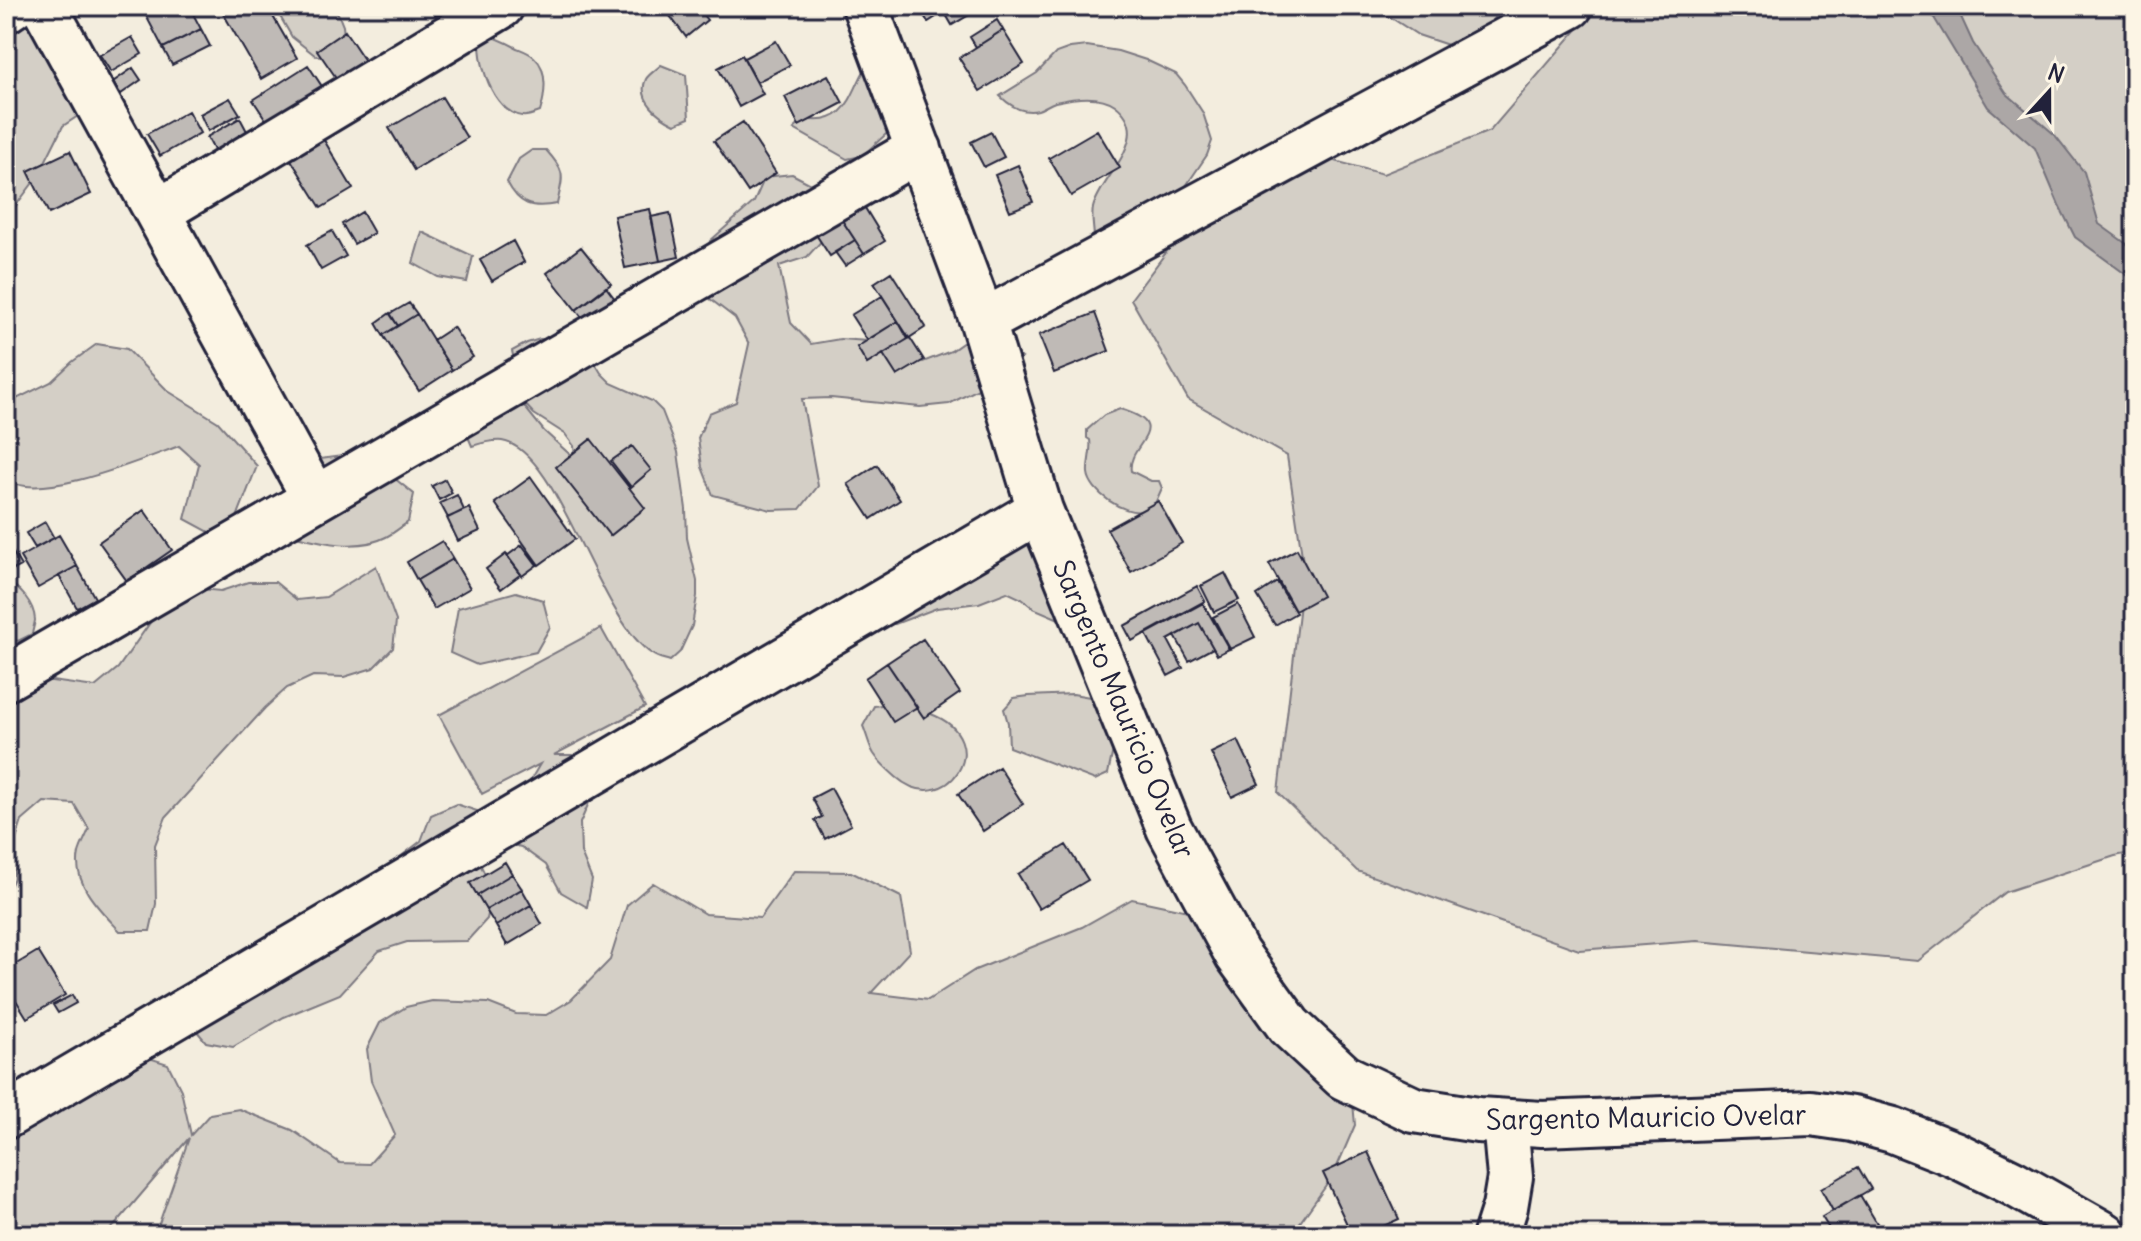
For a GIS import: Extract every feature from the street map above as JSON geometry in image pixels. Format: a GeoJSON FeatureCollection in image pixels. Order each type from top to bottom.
{"type":"FeatureCollection","features":[{"type":"Feature","properties":{"kind":"street"},"geometry":{"type":"LineString","coordinates":[[6,10],[12,6]]}},
{"type":"Feature","properties":{"kind":"street"},"geometry":{"type":"LineString","coordinates":[[44,6],[315,499]]}},
{"type":"Feature","properties":{"kind":"street"},"geometry":{"type":"LineString","coordinates":[[158,212],[501,6]]}},
{"type":"Feature","properties":{"kind":"street","name":"Sargento Mauricio Ovelar"},"geometry":{"type":"LineString","coordinates":[[865,6],[983,322],[1040,510],[1169,828],[1237,954],[1289,1026],[1344,1077],[1414,1110],[1478,1120],[1542,1124],[1811,1113],[1852,1119],[1893,1130],[1954,1154],[2103,1234]]}},
{"type":"Feature","properties":{"kind":"street"},"geometry":{"type":"LineString","coordinates":[[983,322],[1570,6]]}},
{"type":"Feature","properties":{"kind":"street"},"geometry":{"type":"LineString","coordinates":[[6,678],[919,149]]}},
{"type":"Feature","properties":{"kind":"street"},"geometry":{"type":"LineString","coordinates":[[6,1116],[1040,510]]}},
{"type":"Feature","properties":{"kind":"street"},"geometry":{"type":"LineString","coordinates":[[1496,1235],[1510,1177],[1505,1122]]}},
{"type":"Feature","properties":{"kind":"shaded area"},"geometry":{"type":"Polygon","coordinates":[[[274,6],[335,6],[343,26],[346,53],[316,56],[292,37],[274,6]]]}},
{"type":"Feature","properties":{"kind":"shaded area"},"geometry":{"type":"Polygon","coordinates":[[[1373,6],[1501,6],[1475,54],[1418,35],[1373,6]]]}},
{"type":"Feature","properties":{"kind":"shaded area"},"geometry":{"type":"Polygon","coordinates":[[[1597,6],[2135,6],[2135,852],[2005,892],[1918,961],[1697,941],[1579,950],[1357,871],[1278,793],[1304,569],[1287,456],[1188,399],[1131,299],[1204,202],[1269,143],[1383,174],[1490,131],[1597,6]]]}},
{"type":"Feature","properties":{"kind":"shaded area"},"geometry":{"type":"Polygon","coordinates":[[[1927,6],[1956,6],[1973,43],[2006,93],[2054,134],[2084,172],[2099,224],[2135,250],[2135,281],[2075,237],[2035,148],[1988,107],[1927,6]]]}},
{"type":"Feature","properties":{"kind":"shaded area"},"geometry":{"type":"Polygon","coordinates":[[[29,23],[87,110],[63,126],[38,176],[11,212],[6,207],[6,39],[29,23]]]}},
{"type":"Feature","properties":{"kind":"shaded area"},"geometry":{"type":"Polygon","coordinates":[[[481,33],[528,53],[539,62],[544,76],[540,112],[524,116],[502,105],[484,70],[481,33]]]}},
{"type":"Feature","properties":{"kind":"shaded area"},"geometry":{"type":"Polygon","coordinates":[[[1087,46],[1118,51],[1176,74],[1203,113],[1212,141],[1207,155],[1173,205],[1094,239],[1093,208],[1128,143],[1130,130],[1126,117],[1115,105],[1102,99],[1069,99],[1027,111],[1012,106],[1000,96],[1037,73],[1056,53],[1087,46]]]}},
{"type":"Feature","properties":{"kind":"shaded area"},"geometry":{"type":"Polygon","coordinates":[[[872,58],[895,126],[862,156],[847,159],[794,129],[805,119],[821,120],[841,111],[872,58]]]}},
{"type":"Feature","properties":{"kind":"shaded area"},"geometry":{"type":"Polygon","coordinates":[[[661,65],[686,75],[689,118],[675,124],[651,107],[644,94],[646,79],[661,65]]]}},
{"type":"Feature","properties":{"kind":"shaded area"},"geometry":{"type":"Polygon","coordinates":[[[532,150],[546,150],[560,170],[562,181],[557,204],[527,204],[516,196],[507,182],[519,159],[532,150]]]}},
{"type":"Feature","properties":{"kind":"shaded area"},"geometry":{"type":"Polygon","coordinates":[[[792,174],[815,186],[827,235],[807,257],[779,266],[791,323],[811,344],[840,339],[868,341],[923,362],[951,351],[974,335],[1022,358],[1002,377],[949,404],[920,407],[831,398],[802,399],[818,486],[800,509],[771,510],[713,495],[702,467],[698,438],[709,413],[736,402],[749,344],[735,318],[710,299],[703,271],[710,241],[754,202],[765,177],[792,174]]]}},
{"type":"Feature","properties":{"kind":"shaded area"},"geometry":{"type":"Polygon","coordinates":[[[422,232],[473,256],[467,282],[438,277],[413,263],[422,232]]]}},
{"type":"Feature","properties":{"kind":"shaded area"},"geometry":{"type":"Polygon","coordinates":[[[540,339],[560,339],[586,348],[611,383],[652,401],[662,411],[678,452],[687,538],[697,581],[692,626],[680,652],[670,661],[652,654],[632,635],[613,606],[560,503],[542,473],[523,451],[502,441],[472,446],[466,432],[507,385],[544,431],[575,459],[574,446],[565,434],[534,414],[524,403],[512,351],[540,339]]]}},
{"type":"Feature","properties":{"kind":"shaded area"},"geometry":{"type":"Polygon","coordinates":[[[97,344],[127,349],[168,391],[218,422],[257,466],[236,520],[209,532],[185,519],[199,464],[179,446],[117,469],[65,483],[21,485],[6,479],[6,404],[51,382],[97,344]]]}},
{"type":"Feature","properties":{"kind":"shaded area"},"geometry":{"type":"Polygon","coordinates":[[[1120,409],[1137,415],[1148,429],[1131,462],[1131,471],[1151,481],[1159,481],[1162,488],[1154,506],[1142,511],[1126,509],[1109,501],[1095,488],[1088,473],[1090,440],[1087,430],[1104,415],[1120,409]]]}},
{"type":"Feature","properties":{"kind":"shaded area"},"geometry":{"type":"Polygon","coordinates":[[[342,456],[394,478],[414,494],[408,522],[386,537],[364,544],[330,543],[296,536],[302,487],[313,460],[342,456]]]}},
{"type":"Feature","properties":{"kind":"shaded area"},"geometry":{"type":"Polygon","coordinates":[[[1026,526],[1061,604],[1059,619],[1007,592],[979,603],[937,608],[895,624],[882,624],[1026,526]]]}},
{"type":"Feature","properties":{"kind":"shaded area"},"geometry":{"type":"Polygon","coordinates":[[[376,566],[396,621],[393,648],[373,668],[344,677],[313,676],[287,688],[166,817],[155,845],[156,904],[150,931],[120,931],[84,886],[78,864],[89,829],[74,804],[44,802],[22,821],[13,849],[14,878],[6,895],[6,682],[37,679],[95,687],[118,668],[152,620],[190,588],[221,591],[248,582],[275,582],[297,600],[326,597],[376,566]]]}},
{"type":"Feature","properties":{"kind":"shaded area"},"geometry":{"type":"Polygon","coordinates":[[[6,581],[25,597],[34,614],[32,634],[18,641],[6,637],[6,581]]]}},
{"type":"Feature","properties":{"kind":"shaded area"},"geometry":{"type":"Polygon","coordinates":[[[516,592],[543,600],[550,627],[536,652],[477,665],[450,653],[458,608],[516,592]]]}},
{"type":"Feature","properties":{"kind":"shaded area"},"geometry":{"type":"Polygon","coordinates":[[[601,628],[645,707],[554,755],[572,755],[596,771],[591,798],[580,823],[581,853],[592,880],[587,907],[561,892],[546,865],[521,847],[493,840],[481,866],[493,891],[487,919],[467,941],[407,942],[379,951],[340,994],[284,1017],[233,1047],[206,1042],[186,1018],[371,913],[395,861],[421,841],[431,815],[456,804],[483,813],[512,802],[530,781],[540,764],[482,794],[439,715],[601,628]]]}},
{"type":"Feature","properties":{"kind":"shaded area"},"geometry":{"type":"Polygon","coordinates":[[[1073,694],[1103,702],[1114,745],[1108,774],[1095,780],[1009,747],[1004,709],[1014,698],[1073,694]]]}},
{"type":"Feature","properties":{"kind":"shaded area"},"geometry":{"type":"Polygon","coordinates":[[[889,704],[920,710],[951,726],[962,741],[963,757],[958,772],[947,783],[932,789],[915,788],[896,777],[876,757],[863,726],[874,706],[889,704]]]}},
{"type":"Feature","properties":{"kind":"shaded area"},"geometry":{"type":"Polygon","coordinates":[[[794,871],[851,872],[901,897],[910,951],[871,993],[928,1000],[975,970],[1082,927],[1132,899],[1188,911],[1235,944],[1350,1069],[1355,1125],[1333,1176],[1291,1235],[155,1235],[189,1138],[104,1235],[6,1235],[6,1114],[143,1056],[168,1064],[181,1090],[191,1135],[210,1114],[239,1109],[292,1130],[340,1163],[369,1164],[395,1135],[371,1081],[367,1049],[380,1023],[406,1007],[432,1001],[488,1003],[516,1014],[546,1015],[571,1000],[610,960],[627,905],[653,883],[705,914],[760,918],[794,871]]]}},
{"type":"Feature","properties":{"kind":"building"},"geometry":{"type":"Polygon","coordinates":[[[151,6],[189,6],[201,29],[163,48],[143,10],[151,6]]]}},
{"type":"Feature","properties":{"kind":"building"},"geometry":{"type":"Polygon","coordinates":[[[235,6],[267,6],[297,58],[261,79],[223,13],[235,6]]]}},
{"type":"Feature","properties":{"kind":"building"},"geometry":{"type":"Polygon","coordinates":[[[430,6],[466,6],[440,22],[430,6]]]}},
{"type":"Feature","properties":{"kind":"building"},"geometry":{"type":"Polygon","coordinates":[[[683,6],[696,6],[707,20],[686,37],[670,16],[683,6]]]}},
{"type":"Feature","properties":{"kind":"building"},"geometry":{"type":"Polygon","coordinates":[[[918,6],[941,6],[944,12],[928,22],[918,6]]]}},
{"type":"Feature","properties":{"kind":"building"},"geometry":{"type":"Polygon","coordinates":[[[941,6],[984,6],[952,25],[941,6]]]}},
{"type":"Feature","properties":{"kind":"building"},"geometry":{"type":"Polygon","coordinates":[[[997,20],[1003,30],[976,47],[970,37],[997,20]]]}},
{"type":"Feature","properties":{"kind":"building"},"geometry":{"type":"Polygon","coordinates":[[[201,29],[210,46],[172,65],[163,48],[201,29]]]}},
{"type":"Feature","properties":{"kind":"building"},"geometry":{"type":"Polygon","coordinates":[[[1003,30],[1024,64],[980,91],[959,58],[1003,30]]]}},
{"type":"Feature","properties":{"kind":"building"},"geometry":{"type":"Polygon","coordinates":[[[345,31],[365,61],[337,79],[317,50],[345,31]]]}},
{"type":"Feature","properties":{"kind":"building"},"geometry":{"type":"Polygon","coordinates":[[[132,37],[142,54],[111,72],[100,55],[132,37]]]}},
{"type":"Feature","properties":{"kind":"building"},"geometry":{"type":"Polygon","coordinates":[[[776,41],[790,65],[757,82],[744,58],[776,41]]]}},
{"type":"Feature","properties":{"kind":"building"},"geometry":{"type":"Polygon","coordinates":[[[742,55],[763,94],[739,107],[718,68],[742,55]]]}},
{"type":"Feature","properties":{"kind":"building"},"geometry":{"type":"Polygon","coordinates":[[[308,65],[325,91],[270,126],[253,100],[308,65]]]}},
{"type":"Feature","properties":{"kind":"building"},"geometry":{"type":"Polygon","coordinates":[[[133,68],[141,80],[118,96],[110,84],[133,68]]]}},
{"type":"Feature","properties":{"kind":"building"},"geometry":{"type":"Polygon","coordinates":[[[828,75],[843,103],[799,126],[785,97],[828,75]]]}},
{"type":"Feature","properties":{"kind":"building"},"geometry":{"type":"Polygon","coordinates":[[[442,97],[467,138],[414,170],[389,128],[442,97]]]}},
{"type":"Feature","properties":{"kind":"building"},"geometry":{"type":"Polygon","coordinates":[[[230,98],[240,114],[208,131],[200,114],[230,98]]]}},
{"type":"Feature","properties":{"kind":"building"},"geometry":{"type":"Polygon","coordinates":[[[188,111],[200,133],[160,156],[147,134],[188,111]]]}},
{"type":"Feature","properties":{"kind":"building"},"geometry":{"type":"Polygon","coordinates":[[[240,118],[248,133],[215,152],[207,137],[240,118]]]}},
{"type":"Feature","properties":{"kind":"building"},"geometry":{"type":"Polygon","coordinates":[[[743,122],[776,173],[748,192],[714,141],[743,122]]]}},
{"type":"Feature","properties":{"kind":"building"},"geometry":{"type":"Polygon","coordinates":[[[1097,130],[1120,168],[1071,196],[1049,158],[1097,130]]]}},
{"type":"Feature","properties":{"kind":"building"},"geometry":{"type":"Polygon","coordinates":[[[991,132],[1004,157],[984,167],[971,142],[991,132]]]}},
{"type":"Feature","properties":{"kind":"building"},"geometry":{"type":"Polygon","coordinates":[[[321,135],[353,189],[321,208],[288,155],[321,135]]]}},
{"type":"Feature","properties":{"kind":"building"},"geometry":{"type":"Polygon","coordinates":[[[70,151],[91,194],[49,214],[28,171],[70,151]]]}},
{"type":"Feature","properties":{"kind":"building"},"geometry":{"type":"Polygon","coordinates":[[[1018,165],[1033,202],[1010,211],[995,175],[1018,165]]]}},
{"type":"Feature","properties":{"kind":"building"},"geometry":{"type":"Polygon","coordinates":[[[862,203],[885,241],[864,254],[840,217],[862,203]]]}},
{"type":"Feature","properties":{"kind":"building"},"geometry":{"type":"Polygon","coordinates":[[[650,209],[660,261],[625,268],[614,216],[650,209]]]}},
{"type":"Feature","properties":{"kind":"building"},"geometry":{"type":"Polygon","coordinates":[[[362,212],[374,233],[354,244],[342,224],[362,212]]]}},
{"type":"Feature","properties":{"kind":"building"},"geometry":{"type":"Polygon","coordinates":[[[670,213],[679,257],[660,261],[651,217],[670,213]]]}},
{"type":"Feature","properties":{"kind":"building"},"geometry":{"type":"Polygon","coordinates":[[[840,217],[855,240],[830,256],[815,233],[840,217]]]}},
{"type":"Feature","properties":{"kind":"building"},"geometry":{"type":"Polygon","coordinates":[[[332,231],[346,256],[321,270],[307,245],[332,231]]]}},
{"type":"Feature","properties":{"kind":"building"},"geometry":{"type":"Polygon","coordinates":[[[855,240],[864,254],[845,266],[835,252],[855,240]]]}},
{"type":"Feature","properties":{"kind":"building"},"geometry":{"type":"Polygon","coordinates":[[[513,241],[524,262],[492,281],[480,260],[513,241]]]}},
{"type":"Feature","properties":{"kind":"building"},"geometry":{"type":"Polygon","coordinates":[[[581,247],[611,284],[576,310],[547,273],[581,247]]]}},
{"type":"Feature","properties":{"kind":"building"},"geometry":{"type":"Polygon","coordinates":[[[891,272],[926,327],[909,338],[874,283],[891,272]]]}},
{"type":"Feature","properties":{"kind":"building"},"geometry":{"type":"Polygon","coordinates":[[[606,287],[618,303],[589,326],[576,310],[606,287]]]}},
{"type":"Feature","properties":{"kind":"building"},"geometry":{"type":"Polygon","coordinates":[[[882,296],[898,321],[867,340],[851,315],[882,296]]]}},
{"type":"Feature","properties":{"kind":"building"},"geometry":{"type":"Polygon","coordinates":[[[409,303],[417,314],[398,326],[390,314],[409,303]]]}},
{"type":"Feature","properties":{"kind":"building"},"geometry":{"type":"Polygon","coordinates":[[[390,313],[398,326],[383,335],[376,323],[390,313]]]}},
{"type":"Feature","properties":{"kind":"building"},"geometry":{"type":"Polygon","coordinates":[[[1095,313],[1109,351],[1054,373],[1039,335],[1095,313]]]}},
{"type":"Feature","properties":{"kind":"building"},"geometry":{"type":"Polygon","coordinates":[[[417,314],[452,370],[419,391],[383,335],[417,314]]]}},
{"type":"Feature","properties":{"kind":"building"},"geometry":{"type":"Polygon","coordinates":[[[898,321],[908,339],[867,364],[857,347],[898,321]]]}},
{"type":"Feature","properties":{"kind":"building"},"geometry":{"type":"Polygon","coordinates":[[[453,327],[473,357],[452,370],[433,340],[453,327]]]}},
{"type":"Feature","properties":{"kind":"building"},"geometry":{"type":"Polygon","coordinates":[[[910,338],[924,360],[897,376],[883,354],[910,338]]]}},
{"type":"Feature","properties":{"kind":"building"},"geometry":{"type":"Polygon","coordinates":[[[591,439],[645,508],[610,536],[556,467],[591,439]]]}},
{"type":"Feature","properties":{"kind":"building"},"geometry":{"type":"Polygon","coordinates":[[[632,446],[651,470],[631,487],[611,461],[632,446]]]}},
{"type":"Feature","properties":{"kind":"building"},"geometry":{"type":"Polygon","coordinates":[[[877,465],[900,500],[871,519],[848,484],[877,465]]]}},
{"type":"Feature","properties":{"kind":"building"},"geometry":{"type":"Polygon","coordinates":[[[531,477],[575,539],[539,565],[495,503],[531,477]]]}},
{"type":"Feature","properties":{"kind":"building"},"geometry":{"type":"Polygon","coordinates":[[[445,479],[452,493],[439,500],[432,486],[445,479]]]}},
{"type":"Feature","properties":{"kind":"building"},"geometry":{"type":"Polygon","coordinates":[[[457,495],[464,510],[448,518],[440,503],[457,495]]]}},
{"type":"Feature","properties":{"kind":"building"},"geometry":{"type":"Polygon","coordinates":[[[1158,501],[1182,543],[1131,572],[1107,529],[1158,501]]]}},
{"type":"Feature","properties":{"kind":"building"},"geometry":{"type":"Polygon","coordinates":[[[469,508],[480,531],[458,541],[447,518],[469,508]]]}},
{"type":"Feature","properties":{"kind":"building"},"geometry":{"type":"Polygon","coordinates":[[[144,510],[172,550],[127,581],[99,542],[144,510]]]}},
{"type":"Feature","properties":{"kind":"building"},"geometry":{"type":"Polygon","coordinates":[[[45,522],[54,538],[35,548],[26,533],[45,522]]]}},
{"type":"Feature","properties":{"kind":"building"},"geometry":{"type":"Polygon","coordinates":[[[59,535],[77,566],[38,588],[20,557],[59,535]]]}},
{"type":"Feature","properties":{"kind":"building"},"geometry":{"type":"Polygon","coordinates":[[[6,541],[21,566],[6,574],[6,541]]]}},
{"type":"Feature","properties":{"kind":"building"},"geometry":{"type":"Polygon","coordinates":[[[442,541],[453,559],[417,580],[407,562],[442,541]]]}},
{"type":"Feature","properties":{"kind":"building"},"geometry":{"type":"Polygon","coordinates":[[[522,545],[537,565],[522,576],[507,556],[522,545]]]}},
{"type":"Feature","properties":{"kind":"building"},"geometry":{"type":"Polygon","coordinates":[[[1297,549],[1322,596],[1295,611],[1269,564],[1297,549]]]}},
{"type":"Feature","properties":{"kind":"building"},"geometry":{"type":"Polygon","coordinates":[[[506,554],[521,574],[501,589],[486,569],[506,554]]]}},
{"type":"Feature","properties":{"kind":"building"},"geometry":{"type":"Polygon","coordinates":[[[453,559],[470,588],[434,609],[417,580],[453,559]]]}},
{"type":"Feature","properties":{"kind":"building"},"geometry":{"type":"Polygon","coordinates":[[[77,566],[95,598],[77,608],[59,576],[77,566]]]}},
{"type":"Feature","properties":{"kind":"building"},"geometry":{"type":"Polygon","coordinates":[[[1225,573],[1239,600],[1214,612],[1201,586],[1225,573]]]}},
{"type":"Feature","properties":{"kind":"building"},"geometry":{"type":"Polygon","coordinates":[[[1277,582],[1296,613],[1275,625],[1257,595],[1277,582]]]}},
{"type":"Feature","properties":{"kind":"building"},"geometry":{"type":"Polygon","coordinates":[[[1197,586],[1205,601],[1132,641],[1124,626],[1197,586]]]}},
{"type":"Feature","properties":{"kind":"building"},"geometry":{"type":"Polygon","coordinates":[[[1203,603],[1229,649],[1217,655],[1199,623],[1168,640],[1183,668],[1168,676],[1146,634],[1203,603]]]}},
{"type":"Feature","properties":{"kind":"building"},"geometry":{"type":"Polygon","coordinates":[[[1238,604],[1255,637],[1230,649],[1213,617],[1238,604]]]}},
{"type":"Feature","properties":{"kind":"building"},"geometry":{"type":"Polygon","coordinates":[[[1199,623],[1213,648],[1189,661],[1175,636],[1199,623]]]}},
{"type":"Feature","properties":{"kind":"building"},"geometry":{"type":"Polygon","coordinates":[[[923,639],[960,693],[924,718],[887,663],[923,639]]]}},
{"type":"Feature","properties":{"kind":"building"},"geometry":{"type":"Polygon","coordinates":[[[887,663],[917,707],[893,722],[865,678],[887,663]]]}},
{"type":"Feature","properties":{"kind":"building"},"geometry":{"type":"Polygon","coordinates":[[[1238,740],[1259,784],[1232,797],[1211,753],[1238,740]]]}},
{"type":"Feature","properties":{"kind":"building"},"geometry":{"type":"Polygon","coordinates":[[[999,767],[1023,804],[983,831],[958,794],[999,767]]]}},
{"type":"Feature","properties":{"kind":"building"},"geometry":{"type":"Polygon","coordinates":[[[831,788],[851,825],[825,839],[815,820],[822,817],[812,798],[831,788]]]}},
{"type":"Feature","properties":{"kind":"building"},"geometry":{"type":"Polygon","coordinates":[[[1066,845],[1088,880],[1039,909],[1018,874],[1066,845]]]}},
{"type":"Feature","properties":{"kind":"building"},"geometry":{"type":"Polygon","coordinates":[[[505,862],[512,874],[477,895],[470,883],[505,862]]]}},
{"type":"Feature","properties":{"kind":"building"},"geometry":{"type":"Polygon","coordinates":[[[512,874],[522,889],[486,910],[477,895],[512,874]]]}},
{"type":"Feature","properties":{"kind":"building"},"geometry":{"type":"Polygon","coordinates":[[[522,889],[531,905],[496,926],[486,910],[522,889]]]}},
{"type":"Feature","properties":{"kind":"building"},"geometry":{"type":"Polygon","coordinates":[[[531,905],[542,924],[507,945],[496,926],[531,905]]]}},
{"type":"Feature","properties":{"kind":"building"},"geometry":{"type":"Polygon","coordinates":[[[38,951],[65,995],[27,1018],[6,984],[6,955],[13,966],[38,951]]]}},
{"type":"Feature","properties":{"kind":"building"},"geometry":{"type":"Polygon","coordinates":[[[72,995],[76,1003],[58,1013],[53,1005],[72,995]]]}},
{"type":"Feature","properties":{"kind":"building"},"geometry":{"type":"Polygon","coordinates":[[[1368,1152],[1399,1219],[1364,1235],[1352,1235],[1323,1173],[1368,1152]]]}},
{"type":"Feature","properties":{"kind":"building"},"geometry":{"type":"Polygon","coordinates":[[[1858,1167],[1871,1189],[1833,1211],[1821,1189],[1858,1167]]]}},
{"type":"Feature","properties":{"kind":"building"},"geometry":{"type":"Polygon","coordinates":[[[1860,1195],[1884,1235],[1833,1235],[1822,1217],[1860,1195]]]}}]}
